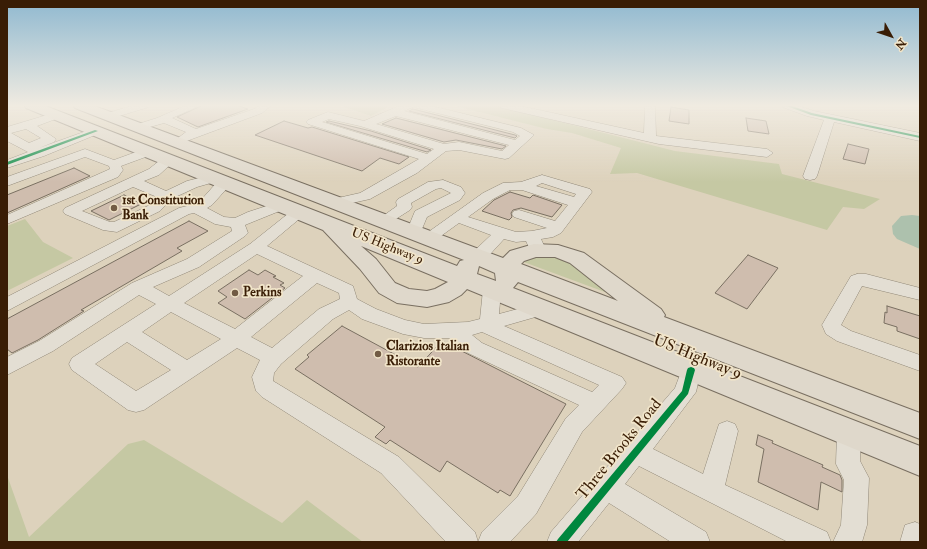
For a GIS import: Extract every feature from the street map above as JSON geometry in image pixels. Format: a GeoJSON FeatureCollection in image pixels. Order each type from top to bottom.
{"type":"FeatureCollection","features":[{"type":"Feature","properties":{"kind":"highway","name":"US Highway 9"},"geometry":{"type":"LineString","coordinates":[[96,131],[299,212],[329,212],[361,204],[383,221],[454,248],[463,257],[468,266],[472,268],[492,290],[920,461]]}},
{"type":"Feature","properties":{"kind":"highway","name":"US Highway 9"},"geometry":{"type":"LineString","coordinates":[[154,131],[186,138],[329,212],[472,268],[506,268],[920,426]]}},
{"type":"Feature","properties":{"kind":"highway"},"geometry":{"type":"LineString","coordinates":[[329,212],[387,288],[397,294],[417,299],[441,296],[453,290],[472,268]]}},
{"type":"Feature","properties":{"kind":"highway"},"geometry":{"type":"LineString","coordinates":[[532,306],[512,291],[506,281],[506,268],[517,256],[535,243],[577,258],[679,334]]}},
{"type":"Feature","properties":{"kind":"street"},"geometry":{"type":"LineString","coordinates":[[9,137],[20,131]]}},
{"type":"Feature","properties":{"kind":"street"},"geometry":{"type":"LineString","coordinates":[[29,147],[50,139],[36,131]]}},
{"type":"Feature","properties":{"kind":"street"},"geometry":{"type":"LineString","coordinates":[[7,164],[96,131]]}},
{"type":"Feature","properties":{"kind":"street"},"geometry":{"type":"LineString","coordinates":[[186,138],[191,131]]}},
{"type":"Feature","properties":{"kind":"street"},"geometry":{"type":"LineString","coordinates":[[186,138],[206,131]]}},
{"type":"Feature","properties":{"kind":"street"},"geometry":{"type":"LineString","coordinates":[[340,131],[428,158]]}},
{"type":"Feature","properties":{"kind":"street"},"geometry":{"type":"LineString","coordinates":[[386,131],[443,148],[460,146],[505,156],[528,136],[518,131]]}},
{"type":"Feature","properties":{"kind":"street"},"geometry":{"type":"LineString","coordinates":[[466,131],[518,144]]}},
{"type":"Feature","properties":{"kind":"street"},"geometry":{"type":"LineString","coordinates":[[615,131],[650,136],[659,140],[767,153]]}},
{"type":"Feature","properties":{"kind":"street"},"geometry":{"type":"LineString","coordinates":[[650,131],[650,136]]}},
{"type":"Feature","properties":{"kind":"street"},"geometry":{"type":"LineString","coordinates":[[810,176],[830,131]]}},
{"type":"Feature","properties":{"kind":"street"},"geometry":{"type":"LineString","coordinates":[[890,131],[920,137]]}},
{"type":"Feature","properties":{"kind":"street"},"geometry":{"type":"LineString","coordinates":[[9,137],[40,153]]}},
{"type":"Feature","properties":{"kind":"street"},"geometry":{"type":"LineString","coordinates":[[361,204],[443,148]]}},
{"type":"Feature","properties":{"kind":"street"},"geometry":{"type":"LineString","coordinates":[[7,182],[85,154],[114,164],[147,152]]}},
{"type":"Feature","properties":{"kind":"street"},"geometry":{"type":"LineString","coordinates":[[168,160],[154,172],[70,211],[108,228],[117,227],[156,208],[166,196],[180,189],[192,184],[220,180]]}},
{"type":"Feature","properties":{"kind":"street"},"geometry":{"type":"LineString","coordinates":[[7,220],[113,174],[117,170],[114,164]]}},
{"type":"Feature","properties":{"kind":"street"},"geometry":{"type":"LineString","coordinates":[[139,178],[166,196]]}},
{"type":"Feature","properties":{"kind":"street"},"geometry":{"type":"LineString","coordinates":[[420,214],[421,236],[458,218],[502,188],[520,186],[542,179],[585,192],[558,227],[535,243],[458,218]]}},
{"type":"Feature","properties":{"kind":"street"},"geometry":{"type":"LineString","coordinates":[[7,305],[184,210],[196,208],[207,202],[220,180]]}},
{"type":"Feature","properties":{"kind":"street"},"geometry":{"type":"LineString","coordinates":[[443,184],[452,188],[458,193],[454,197],[420,214],[405,207],[403,202],[433,185],[443,184]]}},
{"type":"Feature","properties":{"kind":"street"},"geometry":{"type":"LineString","coordinates":[[196,208],[220,221],[237,223],[253,215],[282,205]]}},
{"type":"Feature","properties":{"kind":"street"},"geometry":{"type":"LineString","coordinates":[[383,221],[405,207]]}},
{"type":"Feature","properties":{"kind":"street"},"geometry":{"type":"LineString","coordinates":[[299,212],[256,247],[79,364],[136,403],[236,339],[315,275]]}},
{"type":"Feature","properties":{"kind":"street"},"geometry":{"type":"LineString","coordinates":[[519,214],[558,227]]}},
{"type":"Feature","properties":{"kind":"street"},"geometry":{"type":"LineString","coordinates":[[7,367],[46,346],[138,286],[193,263],[240,233],[237,223]]}},
{"type":"Feature","properties":{"kind":"street"},"geometry":{"type":"LineString","coordinates":[[472,268],[502,233]]}},
{"type":"Feature","properties":{"kind":"street"},"geometry":{"type":"LineString","coordinates":[[256,247],[347,290],[349,302],[369,314],[403,327],[424,331],[454,331],[490,327],[532,306]]}},
{"type":"Feature","properties":{"kind":"street"},"geometry":{"type":"LineString","coordinates":[[920,294],[866,280],[857,280],[831,325],[833,329],[844,336],[920,363]]}},
{"type":"Feature","properties":{"kind":"street"},"geometry":{"type":"LineString","coordinates":[[138,286],[274,358]]}},
{"type":"Feature","properties":{"kind":"street"},"geometry":{"type":"LineString","coordinates":[[483,352],[490,327],[492,290]]}},
{"type":"Feature","properties":{"kind":"street"},"geometry":{"type":"LineString","coordinates":[[349,302],[326,314],[274,358],[265,369],[262,377],[264,385],[270,391],[390,465],[465,542]]}},
{"type":"Feature","properties":{"kind":"street"},"geometry":{"type":"LineString","coordinates":[[490,327],[615,383],[574,425],[527,505],[492,542]]}},
{"type":"Feature","properties":{"kind":"street"},"geometry":{"type":"LineString","coordinates":[[454,331],[475,348],[595,403]]}},
{"type":"Feature","properties":{"kind":"street"},"geometry":{"type":"LineString","coordinates":[[127,332],[187,370]]}},
{"type":"Feature","properties":{"kind":"street","name":"Three Brooks Road"},"geometry":{"type":"LineString","coordinates":[[561,542],[685,392],[691,370]]}},
{"type":"Feature","properties":{"kind":"street"},"geometry":{"type":"LineString","coordinates":[[711,491],[727,431]]}},
{"type":"Feature","properties":{"kind":"street"},"geometry":{"type":"LineString","coordinates":[[847,542],[852,534],[854,525],[857,478],[848,464],[849,433]]}},
{"type":"Feature","properties":{"kind":"street"},"geometry":{"type":"LineString","coordinates":[[635,451],[660,466],[806,537]]}},
{"type":"Feature","properties":{"kind":"street"},"geometry":{"type":"LineString","coordinates":[[607,487],[696,542]]}},
{"type":"Feature","properties":{"kind":"street"},"geometry":{"type":"LineString","coordinates":[[914,542],[915,535],[920,538]]}},
{"type":"Feature","properties":{"kind":"shaded area"},"geometry":{"type":"Polygon","coordinates":[[[557,131],[595,131],[675,151],[779,164],[782,174],[880,199],[864,209],[843,207],[827,230],[637,173],[610,174],[621,148],[572,133],[557,131]]]}},
{"type":"Feature","properties":{"kind":"shaded area"},"geometry":{"type":"Polygon","coordinates":[[[901,216],[920,216],[920,249],[897,239],[893,234],[892,226],[901,216]]]}},
{"type":"Feature","properties":{"kind":"shaded area"},"geometry":{"type":"Polygon","coordinates":[[[25,219],[43,242],[73,258],[7,291],[7,226],[25,219]]]}},
{"type":"Feature","properties":{"kind":"shaded area"},"geometry":{"type":"Polygon","coordinates":[[[542,254],[567,259],[613,295],[521,261],[542,254]]]}},
{"type":"Feature","properties":{"kind":"shaded area"},"geometry":{"type":"Polygon","coordinates":[[[144,440],[282,523],[307,500],[363,542],[7,542],[7,475],[29,537],[128,444],[144,440]]]}},
{"type":"Feature","properties":{"kind":"building"},"geometry":{"type":"Polygon","coordinates":[[[264,131],[324,131],[409,157],[399,164],[380,158],[362,171],[255,135],[264,131]]]}},
{"type":"Feature","properties":{"kind":"building"},"geometry":{"type":"Polygon","coordinates":[[[355,131],[371,131],[431,150],[427,152],[355,131]]]}},
{"type":"Feature","properties":{"kind":"building"},"geometry":{"type":"Polygon","coordinates":[[[405,131],[446,131],[506,146],[502,149],[456,140],[444,142],[405,131]]]}},
{"type":"Feature","properties":{"kind":"building"},"geometry":{"type":"Polygon","coordinates":[[[486,131],[498,131],[517,136],[515,138],[486,131]]]}},
{"type":"Feature","properties":{"kind":"building"},"geometry":{"type":"Polygon","coordinates":[[[748,131],[768,131],[769,134],[748,131]]]}},
{"type":"Feature","properties":{"kind":"building"},"geometry":{"type":"Polygon","coordinates":[[[848,144],[869,149],[865,164],[843,159],[848,144]]]}},
{"type":"Feature","properties":{"kind":"building"},"geometry":{"type":"Polygon","coordinates":[[[74,168],[90,176],[7,213],[7,195],[74,168]]]}},
{"type":"Feature","properties":{"kind":"building"},"geometry":{"type":"Polygon","coordinates":[[[510,192],[530,198],[533,195],[562,205],[552,217],[521,208],[513,210],[511,213],[512,217],[509,220],[482,211],[494,200],[510,192]]]}},
{"type":"Feature","properties":{"kind":"building"},"geometry":{"type":"Polygon","coordinates":[[[124,195],[141,204],[109,220],[91,211],[124,195]]]}},
{"type":"Feature","properties":{"kind":"building"},"geometry":{"type":"Polygon","coordinates":[[[189,221],[208,231],[177,248],[182,251],[81,310],[84,311],[38,340],[12,353],[7,349],[7,319],[189,221]]]}},
{"type":"Feature","properties":{"kind":"building"},"geometry":{"type":"Polygon","coordinates":[[[748,255],[778,268],[747,309],[715,293],[748,255]]]}},
{"type":"Feature","properties":{"kind":"building"},"geometry":{"type":"Polygon","coordinates":[[[249,270],[258,275],[265,270],[276,276],[273,277],[284,283],[280,285],[285,288],[245,319],[218,303],[227,297],[218,291],[249,270]]]}},
{"type":"Feature","properties":{"kind":"building"},"geometry":{"type":"Polygon","coordinates":[[[887,306],[920,316],[920,339],[897,331],[897,327],[884,323],[885,312],[887,313],[887,306]]]}},
{"type":"Feature","properties":{"kind":"building"},"geometry":{"type":"Polygon","coordinates":[[[342,326],[418,367],[442,341],[566,404],[510,496],[500,490],[498,493],[447,461],[440,472],[390,440],[386,444],[375,437],[385,427],[295,369],[309,357],[307,355],[342,326]]]}},
{"type":"Feature","properties":{"kind":"building"},"geometry":{"type":"Polygon","coordinates":[[[758,435],[773,441],[772,443],[823,465],[822,467],[840,475],[842,480],[842,492],[821,482],[818,510],[758,482],[764,449],[756,445],[758,435]]]}},
{"type":"Feature","properties":{"kind":"cycle path"},"geometry":{"type":"LineString","coordinates":[[7,164],[96,131]]}},
{"type":"Feature","properties":{"kind":"cycle path"},"geometry":{"type":"LineString","coordinates":[[890,131],[920,137]]}},
{"type":"Feature","properties":{"kind":"cycle path"},"geometry":{"type":"LineString","coordinates":[[561,542],[685,392],[691,370]]}},
{"type":"Feature","properties":{"kind":"place","name":"1st Constitution Bank"},"geometry":{"type":"Point","coordinates":[114,208]}},
{"type":"Feature","properties":{"kind":"place","name":"Perkins"},"geometry":{"type":"Point","coordinates":[235,293]}},
{"type":"Feature","properties":{"kind":"place","name":"Clarizios Italian Ristorante"},"geometry":{"type":"Point","coordinates":[378,354]}}]}
